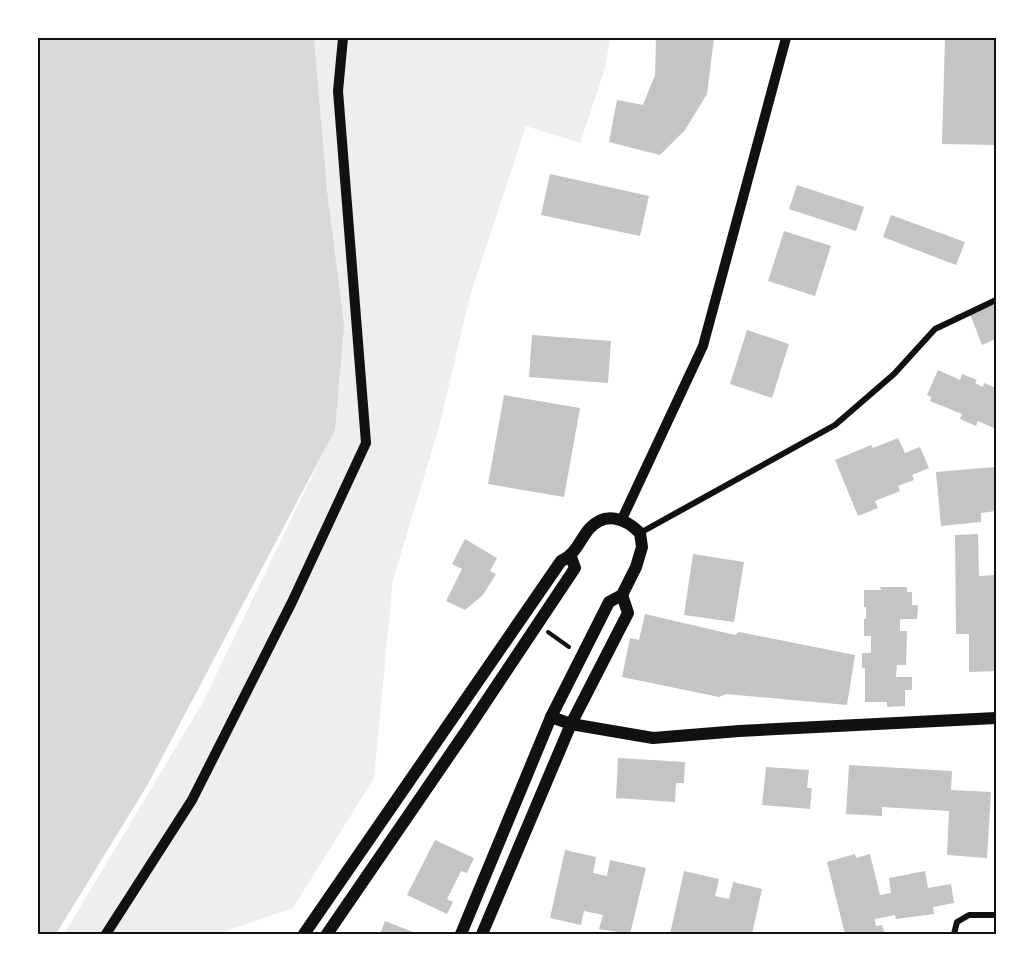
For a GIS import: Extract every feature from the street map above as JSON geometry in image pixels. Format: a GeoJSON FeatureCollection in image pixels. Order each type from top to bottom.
{"type":"FeatureCollection","features":[{"type":"Feature","properties":{"kind":"main road"},"geometry":{"type":"LineString","coordinates":[[304,934],[561,561],[572,557],[590,528],[610,518],[622,519],[640,533],[642,546],[640,557],[622,595],[609,602],[551,717],[461,934]]}},
{"type":"Feature","properties":{"kind":"main road"},"geometry":{"type":"LineString","coordinates":[[327,934],[538,625],[575,568],[572,557]]}},
{"type":"Feature","properties":{"kind":"main road"},"geometry":{"type":"LineString","coordinates":[[482,934],[571,724],[628,613],[622,595]]}},
{"type":"Feature","properties":{"kind":"main road"},"geometry":{"type":"LineString","coordinates":[[551,717],[571,724],[653,738],[912,721],[996,718]]}},
{"type":"Feature","properties":{"kind":"street"},"geometry":{"type":"LineString","coordinates":[[106,934],[192,800],[292,602],[366,443],[338,91],[343,38]]}},
{"type":"Feature","properties":{"kind":"street"},"geometry":{"type":"LineString","coordinates":[[622,519],[703,346],[786,38]]}},
{"type":"Feature","properties":{"kind":"street"},"geometry":{"type":"LineString","coordinates":[[640,533],[835,425],[894,374],[935,329],[996,300]]}},
{"type":"Feature","properties":{"kind":"street"},"geometry":{"type":"LineString","coordinates":[[954,934],[957,922],[969,915],[996,915]]}},
{"type":"Feature","properties":{"kind":"path"},"geometry":{"type":"LineString","coordinates":[[538,625],[571,648],[563,664],[575,669]]}},
{"type":"Feature","properties":{"kind":"shaded area"},"geometry":{"type":"Polygon","coordinates":[[[38,38],[314,38],[327,191],[344,325],[335,430],[148,784],[56,934],[38,934],[38,38]]]}},
{"type":"Feature","properties":{"kind":"shaded area"},"geometry":{"type":"Polygon","coordinates":[[[301,38],[610,38],[605,68],[580,143],[526,126],[470,296],[439,427],[393,580],[374,778],[293,908],[218,934],[64,934],[203,702],[327,445],[301,38]]]}},
{"type":"Feature","properties":{"kind":"building"},"geometry":{"type":"Polygon","coordinates":[[[656,38],[714,38],[707,94],[685,130],[660,155],[609,142],[617,100],[643,105],[655,75],[656,38]]]}},
{"type":"Feature","properties":{"kind":"building"},"geometry":{"type":"Polygon","coordinates":[[[945,38],[996,38],[995,145],[942,144],[945,38]]]}},
{"type":"Feature","properties":{"kind":"building"},"geometry":{"type":"Polygon","coordinates":[[[550,174],[649,196],[640,236],[541,215],[550,174]]]}},
{"type":"Feature","properties":{"kind":"building"},"geometry":{"type":"Polygon","coordinates":[[[797,185],[864,207],[856,231],[789,209],[797,185]]]}},
{"type":"Feature","properties":{"kind":"building"},"geometry":{"type":"Polygon","coordinates":[[[891,215],[965,242],[956,265],[883,237],[891,215]]]}},
{"type":"Feature","properties":{"kind":"building"},"geometry":{"type":"Polygon","coordinates":[[[784,231],[831,246],[815,296],[768,281],[784,231]]]}},
{"type":"Feature","properties":{"kind":"building"},"geometry":{"type":"Polygon","coordinates":[[[996,304],[996,339],[982,345],[970,314],[996,304]]]}},
{"type":"Feature","properties":{"kind":"building"},"geometry":{"type":"Polygon","coordinates":[[[747,330],[789,344],[772,398],[730,384],[747,330]]]}},
{"type":"Feature","properties":{"kind":"building"},"geometry":{"type":"Polygon","coordinates":[[[532,335],[611,341],[608,383],[529,377],[532,335]]]}},
{"type":"Feature","properties":{"kind":"building"},"geometry":{"type":"Polygon","coordinates":[[[938,370],[960,380],[962,374],[977,380],[975,383],[983,387],[984,383],[996,388],[996,429],[978,421],[976,426],[960,419],[962,414],[930,401],[931,397],[927,395],[938,370]]]}},
{"type":"Feature","properties":{"kind":"building"},"geometry":{"type":"Polygon","coordinates":[[[504,395],[580,408],[564,497],[488,484],[504,395]]]}},
{"type":"Feature","properties":{"kind":"building"},"geometry":{"type":"Polygon","coordinates":[[[898,438],[905,453],[920,447],[929,468],[912,475],[914,480],[898,486],[900,491],[875,501],[878,508],[858,516],[835,460],[871,445],[873,448],[898,438]]]}},
{"type":"Feature","properties":{"kind":"building"},"geometry":{"type":"Polygon","coordinates":[[[995,467],[996,511],[981,513],[981,522],[941,526],[936,472],[995,467]]]}},
{"type":"Feature","properties":{"kind":"building"},"geometry":{"type":"Polygon","coordinates":[[[978,534],[979,576],[996,575],[996,671],[969,672],[969,634],[956,634],[955,535],[978,534]]]}},
{"type":"Feature","properties":{"kind":"building"},"geometry":{"type":"Polygon","coordinates":[[[465,539],[497,558],[490,571],[496,574],[483,595],[465,610],[446,601],[462,569],[452,564],[465,539]]]}},
{"type":"Feature","properties":{"kind":"building"},"geometry":{"type":"Polygon","coordinates":[[[693,554],[744,562],[734,622],[684,615],[693,554]]]}},
{"type":"Feature","properties":{"kind":"building"},"geometry":{"type":"Polygon","coordinates":[[[880,587],[907,587],[907,592],[912,592],[912,605],[918,605],[917,619],[900,619],[900,631],[907,631],[906,665],[897,665],[896,677],[912,677],[912,690],[905,690],[905,706],[887,707],[887,702],[865,702],[865,668],[862,668],[862,653],[871,653],[871,636],[864,636],[866,607],[864,607],[864,590],[881,590],[880,587]]]}},
{"type":"Feature","properties":{"kind":"building"},"geometry":{"type":"Polygon","coordinates":[[[645,614],[735,635],[739,632],[855,655],[847,705],[726,694],[719,697],[622,677],[630,638],[639,640],[645,614]]]}},
{"type":"Feature","properties":{"kind":"building"},"geometry":{"type":"Polygon","coordinates":[[[618,758],[685,762],[684,783],[676,783],[675,802],[616,798],[618,758]]]}},
{"type":"Feature","properties":{"kind":"building"},"geometry":{"type":"Polygon","coordinates":[[[849,765],[952,771],[951,790],[991,792],[987,858],[947,855],[949,811],[882,807],[882,816],[846,814],[849,765]]]}},
{"type":"Feature","properties":{"kind":"building"},"geometry":{"type":"Polygon","coordinates":[[[766,767],[809,770],[807,788],[812,788],[810,809],[762,805],[766,767]]]}},
{"type":"Feature","properties":{"kind":"building"},"geometry":{"type":"Polygon","coordinates":[[[435,840],[474,858],[467,873],[461,871],[447,899],[453,902],[447,914],[407,895],[435,840]]]}},
{"type":"Feature","properties":{"kind":"building"},"geometry":{"type":"Polygon","coordinates":[[[565,850],[596,857],[593,873],[607,876],[610,860],[646,868],[630,934],[599,929],[603,915],[584,911],[581,925],[550,918],[565,850]]]}},
{"type":"Feature","properties":{"kind":"building"},"geometry":{"type":"Polygon","coordinates":[[[855,854],[856,858],[870,854],[880,895],[891,893],[889,878],[925,871],[928,888],[951,884],[954,903],[933,907],[934,914],[896,919],[895,915],[875,919],[876,926],[882,925],[885,934],[845,934],[827,862],[855,854]]]}},
{"type":"Feature","properties":{"kind":"building"},"geometry":{"type":"Polygon","coordinates":[[[684,871],[719,879],[715,896],[729,899],[733,882],[762,889],[752,934],[670,934],[684,871]]]}},
{"type":"Feature","properties":{"kind":"building"},"geometry":{"type":"Polygon","coordinates":[[[385,921],[413,932],[413,934],[380,934],[385,921]]]}}]}
